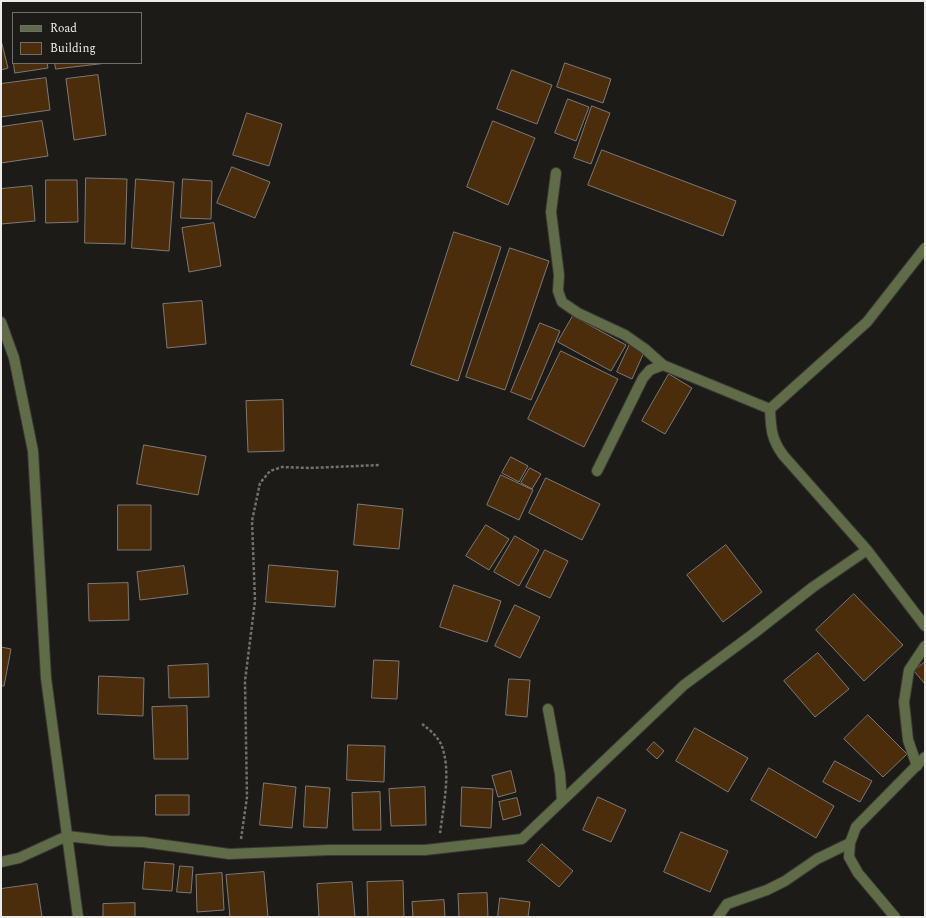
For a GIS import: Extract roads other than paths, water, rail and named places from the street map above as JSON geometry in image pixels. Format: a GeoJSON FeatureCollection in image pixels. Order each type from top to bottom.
{"type":"FeatureCollection","features":[{"type":"Feature","properties":{"kind":"street"},"geometry":{"type":"LineString","coordinates":[[556,173],[552,212],[559,275],[558,291],[562,302],[578,314],[625,335],[645,349],[663,365],[770,409]]}},
{"type":"Feature","properties":{"kind":"street"},"geometry":{"type":"LineString","coordinates":[[770,409],[867,322],[925,248]]}},
{"type":"Feature","properties":{"kind":"street"},"geometry":{"type":"LineString","coordinates":[[1,322],[14,358],[33,451],[46,678],[78,917]]}},
{"type":"Feature","properties":{"kind":"street"},"geometry":{"type":"LineString","coordinates":[[596,471],[643,378],[650,370],[663,365]]}},
{"type":"Feature","properties":{"kind":"street"},"geometry":{"type":"LineString","coordinates":[[770,409],[772,432],[775,444],[779,450],[867,550],[925,626]]}},
{"type":"Feature","properties":{"kind":"street"},"geometry":{"type":"LineString","coordinates":[[1,862],[19,858],[67,836],[110,841],[143,842],[229,854],[329,850],[425,850],[522,839],[684,685],[753,634],[813,586],[867,550]]}},
{"type":"Feature","properties":{"kind":"street"},"geometry":{"type":"LineString","coordinates":[[917,766],[908,740],[904,702],[909,670],[925,646]]}},
{"type":"Feature","properties":{"kind":"street"},"geometry":{"type":"LineString","coordinates":[[548,709],[560,774],[562,801]]}},
{"type":"Feature","properties":{"kind":"street"},"geometry":{"type":"LineString","coordinates":[[895,917],[858,873],[849,857],[850,843],[856,828],[925,757]]}},
{"type":"Feature","properties":{"kind":"street"},"geometry":{"type":"LineString","coordinates":[[718,917],[727,904],[768,890],[785,881],[817,859],[850,843]]}}]}
